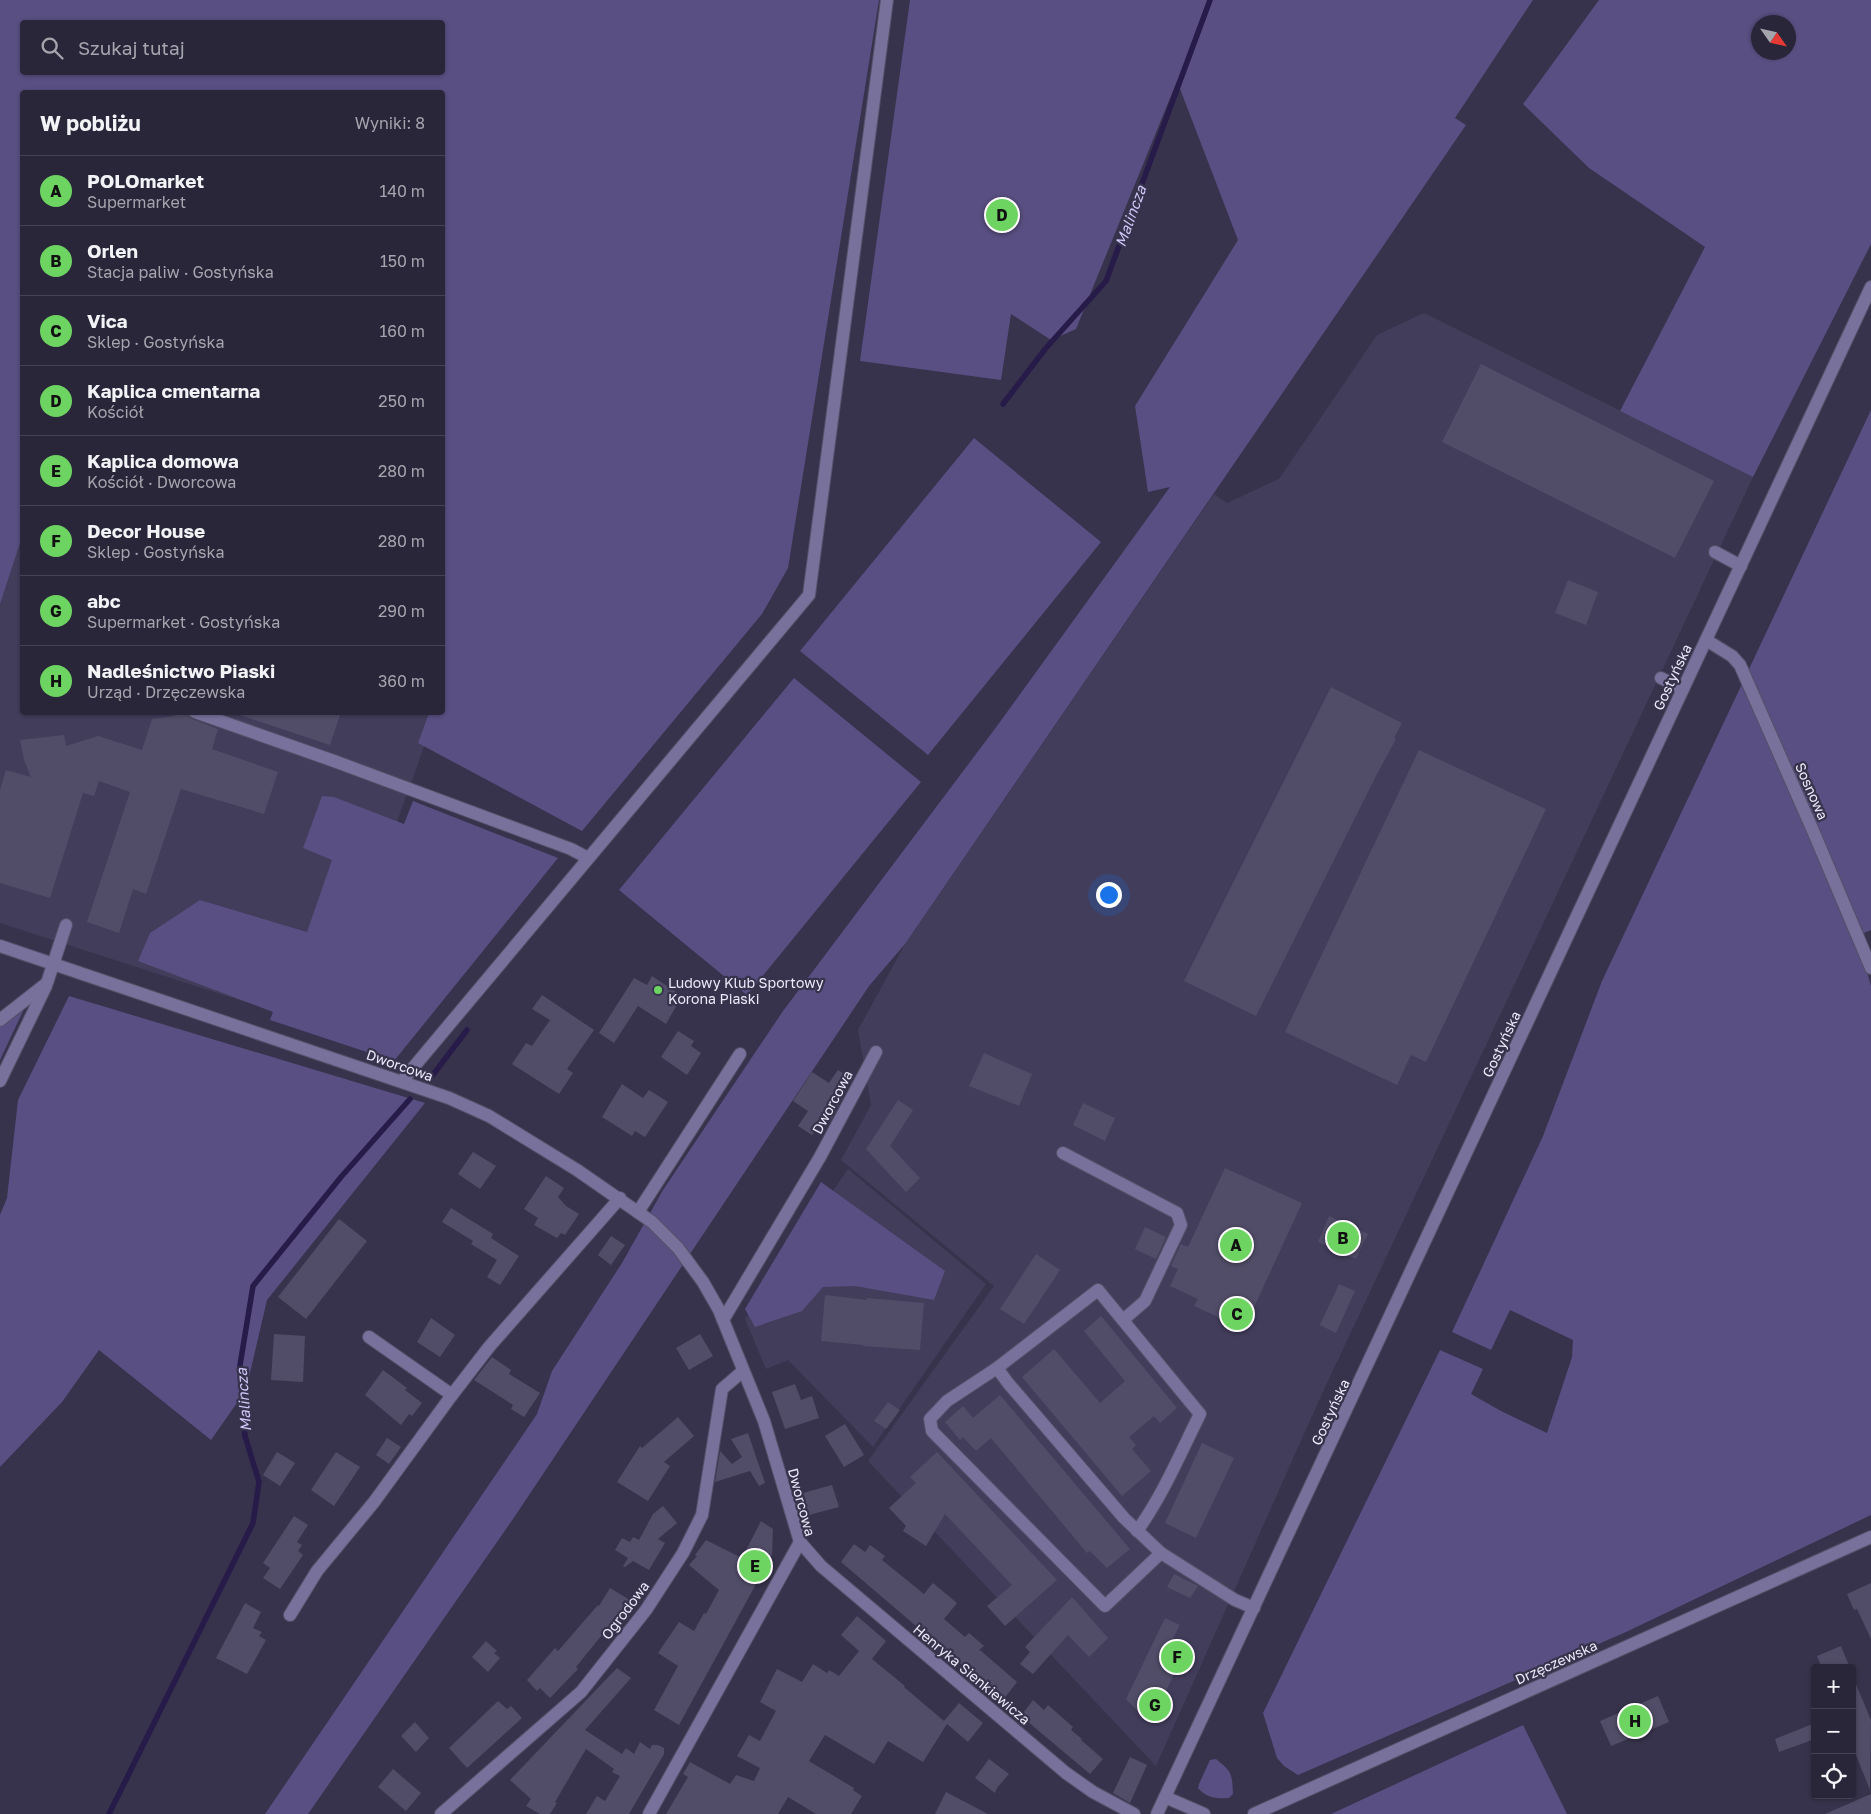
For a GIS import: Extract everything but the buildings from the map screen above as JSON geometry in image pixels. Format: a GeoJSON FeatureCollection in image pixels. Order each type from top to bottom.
{"type":"FeatureCollection","features":[{"type":"Feature","properties":{"kind":"street"},"geometry":{"type":"LineString","coordinates":[[402,1081],[808,595],[887,0]]}},
{"type":"Feature","properties":{"kind":"street","name":"Gostyńska"},"geometry":{"type":"LineString","coordinates":[[1157,1814],[1871,287]]}},
{"type":"Feature","properties":{"kind":"street"},"geometry":{"type":"LineString","coordinates":[[1715,552],[1741,566]]}},
{"type":"Feature","properties":{"kind":"street","name":"Sosnowa"},"geometry":{"type":"LineString","coordinates":[[1706,640],[1732,656],[1740,665],[1871,968]]}},
{"type":"Feature","properties":{"kind":"street"},"geometry":{"type":"LineString","coordinates":[[1661,678],[1684,689]]}},
{"type":"Feature","properties":{"kind":"street"},"geometry":{"type":"LineString","coordinates":[[204,715],[571,849],[588,858]]}},
{"type":"Feature","properties":{"kind":"street"},"geometry":{"type":"LineString","coordinates":[[0,1081],[47,984],[66,925]]}},
{"type":"Feature","properties":{"kind":"street","name":"Dworcowa"},"geometry":{"type":"LineString","coordinates":[[0,946],[449,1098],[496,1120],[620,1198],[652,1222],[678,1248],[703,1282],[723,1320],[764,1421],[800,1542],[650,1814]]}},
{"type":"Feature","properties":{"kind":"street"},"geometry":{"type":"LineString","coordinates":[[0,1020],[47,984]]}},
{"type":"Feature","properties":{"kind":"street","name":"Dworcowa"},"geometry":{"type":"LineString","coordinates":[[723,1320],[820,1157],[876,1052]]}},
{"type":"Feature","properties":{"kind":"street"},"geometry":{"type":"LineString","coordinates":[[638,1212],[740,1054]]}},
{"type":"Feature","properties":{"kind":"street"},"geometry":{"type":"LineString","coordinates":[[1063,1153],[1177,1213],[1181,1224],[1145,1301],[1123,1320]]}},
{"type":"Feature","properties":{"kind":"street"},"geometry":{"type":"LineString","coordinates":[[290,1615],[317,1571],[374,1502],[489,1347],[620,1198]]}},
{"type":"Feature","properties":{"kind":"street"},"geometry":{"type":"LineString","coordinates":[[1137,1531],[1166,1483],[1200,1414],[1098,1290],[997,1368],[947,1401],[930,1419],[932,1431],[1104,1606],[1161,1554]]}},
{"type":"Feature","properties":{"kind":"street"},"geometry":{"type":"LineString","coordinates":[[369,1337],[452,1395]]}},
{"type":"Feature","properties":{"kind":"street"},"geometry":{"type":"LineString","coordinates":[[997,1368],[1124,1518],[1161,1554],[1235,1600],[1254,1608]]}},
{"type":"Feature","properties":{"kind":"street","name":"Ogrodowa"},"geometry":{"type":"LineString","coordinates":[[441,1814],[581,1692],[646,1610],[683,1554],[702,1516],[722,1389],[743,1371]]}},
{"type":"Feature","properties":{"kind":"street","name":"Drzęczewska"},"geometry":{"type":"LineString","coordinates":[[1254,1814],[1871,1537]]}},
{"type":"Feature","properties":{"kind":"street","name":"Henryka Sienkiewicza"},"geometry":{"type":"LineString","coordinates":[[800,1542],[821,1566],[1060,1768],[1093,1792],[1134,1814]]}},
{"type":"Feature","properties":{"kind":"street"},"geometry":{"type":"LineString","coordinates":[[1165,1797],[1204,1814]]}},
{"type":"Feature","properties":{"kind":"shaded area"},"geometry":{"type":"Polygon","coordinates":[[[0,0],[879,0],[788,568],[762,614],[582,831],[418,743],[428,715],[445,715],[445,90],[20,90],[20,543],[0,604],[0,0]]]}},
{"type":"Feature","properties":{"kind":"shaded area"},"geometry":{"type":"Polygon","coordinates":[[[910,0],[1533,0],[1455,118],[1466,125],[905,944],[869,986],[513,1519],[308,1814],[265,1814],[537,1414],[552,1371],[622,1263],[663,1190],[783,1011],[997,726],[1170,487],[1148,492],[1135,406],[1238,240],[1177,81],[1076,329],[1051,340],[1011,314],[1001,380],[860,361],[910,0]]]}},
{"type":"Feature","properties":{"kind":"shaded area"},"geometry":{"type":"Polygon","coordinates":[[[1599,0],[1871,0],[1871,244],[1753,477],[1620,411],[1705,247],[1589,168],[1523,104],[1599,0]]]}},
{"type":"Feature","properties":{"kind":"shaded area"},"geometry":{"type":"Polygon","coordinates":[[[1424,313],[1753,477],[1321,1396],[1156,1766],[868,1461],[994,1286],[841,1160],[871,1105],[858,1030],[905,944],[1214,494],[1227,503],[1279,479],[1377,335],[1424,313]]]}},
{"type":"Feature","properties":{"kind":"shaded area"},"geometry":{"type":"Polygon","coordinates":[[[1871,410],[1871,930],[1857,936],[1871,986],[1871,1515],[1626,1632],[1298,1775],[1284,1766],[1277,1758],[1263,1713],[1440,1350],[1483,1369],[1471,1394],[1547,1433],[1572,1357],[1573,1340],[1510,1310],[1491,1350],[1452,1332],[1543,1136],[1602,981],[1871,410]]]}},
{"type":"Feature","properties":{"kind":"shaded area"},"geometry":{"type":"Polygon","coordinates":[[[974,438],[1101,542],[928,755],[800,651],[974,438]]]}},
{"type":"Feature","properties":{"kind":"shaded area"},"geometry":{"type":"Polygon","coordinates":[[[0,510],[20,516],[20,715],[435,715],[393,833],[292,1017],[0,923],[0,510]]]}},
{"type":"Feature","properties":{"kind":"shaded area"},"geometry":{"type":"Polygon","coordinates":[[[794,678],[921,782],[747,995],[619,890],[794,678]]]}},
{"type":"Feature","properties":{"kind":"shaded area"},"geometry":{"type":"Polygon","coordinates":[[[322,796],[334,797],[404,824],[413,801],[558,858],[394,1061],[270,1020],[273,1012],[138,961],[150,933],[200,900],[307,932],[332,860],[303,848],[322,796]]]}},
{"type":"Feature","properties":{"kind":"shaded area"},"geometry":{"type":"Polygon","coordinates":[[[69,996],[425,1103],[267,1300],[246,1390],[211,1440],[99,1350],[62,1402],[0,1467],[0,1215],[7,1198],[18,1100],[69,996]]]}},
{"type":"Feature","properties":{"kind":"shaded area"},"geometry":{"type":"Polygon","coordinates":[[[23,1007],[24,1009],[0,1060],[0,1026],[23,1007]]]}},
{"type":"Feature","properties":{"kind":"shaded area"},"geometry":{"type":"Polygon","coordinates":[[[848,1169],[986,1284],[873,1447],[788,1360],[766,1369],[745,1319],[848,1169]]]}},
{"type":"Feature","properties":{"kind":"shaded area"},"geometry":{"type":"Polygon","coordinates":[[[821,1182],[945,1271],[934,1300],[855,1286],[823,1287],[802,1311],[755,1327],[745,1309],[821,1182]]]}},
{"type":"Feature","properties":{"kind":"shaded area"},"geometry":{"type":"Polygon","coordinates":[[[1523,1725],[1567,1814],[1331,1814],[1523,1725]]]}},
{"type":"Feature","properties":{"kind":"shaded area"},"geometry":{"type":"Polygon","coordinates":[[[1216,1759],[1228,1770],[1231,1777],[1233,1794],[1229,1798],[1212,1797],[1198,1788],[1210,1760],[1216,1759]]]}},
{"type":"Feature","properties":{"kind":"waterway","name":"Malincza"},"geometry":{"type":"LineString","coordinates":[[1003,404],[1046,348],[1106,281],[1210,0]]}},
{"type":"Feature","properties":{"kind":"waterway","name":"Malincza"},"geometry":{"type":"LineString","coordinates":[[432,1076],[467,1030]]}},
{"type":"Feature","properties":{"kind":"waterway","name":"Malincza"},"geometry":{"type":"LineString","coordinates":[[109,1814],[253,1523],[259,1482],[245,1436],[240,1365],[253,1286],[341,1177],[410,1099]]}},
{"type":"Feature","properties":{"kind":"place","name":"Kaplica cmentarna"},"geometry":{"type":"Point","coordinates":[1002,215]}},
{"type":"Feature","properties":{"kind":"place","name":"Ludowy Klub Sportowy Korona Piaski"},"geometry":{"type":"Point","coordinates":[658,990]}},
{"type":"Feature","properties":{"kind":"place","name":"Orlen"},"geometry":{"type":"Point","coordinates":[1343,1238]}},
{"type":"Feature","properties":{"kind":"place","name":"POLOmarket"},"geometry":{"type":"Point","coordinates":[1236,1245]}},
{"type":"Feature","properties":{"kind":"place","name":"Vica"},"geometry":{"type":"Point","coordinates":[1237,1314]}},
{"type":"Feature","properties":{"kind":"place","name":"Kaplica domowa"},"geometry":{"type":"Point","coordinates":[755,1566]}},
{"type":"Feature","properties":{"kind":"place","name":"Decor House"},"geometry":{"type":"Point","coordinates":[1177,1657]}},
{"type":"Feature","properties":{"kind":"place","name":"abc"},"geometry":{"type":"Point","coordinates":[1155,1705]}},
{"type":"Feature","properties":{"kind":"place","name":"Nadleśnictwo Piaski"},"geometry":{"type":"Point","coordinates":[1635,1721]}}]}
